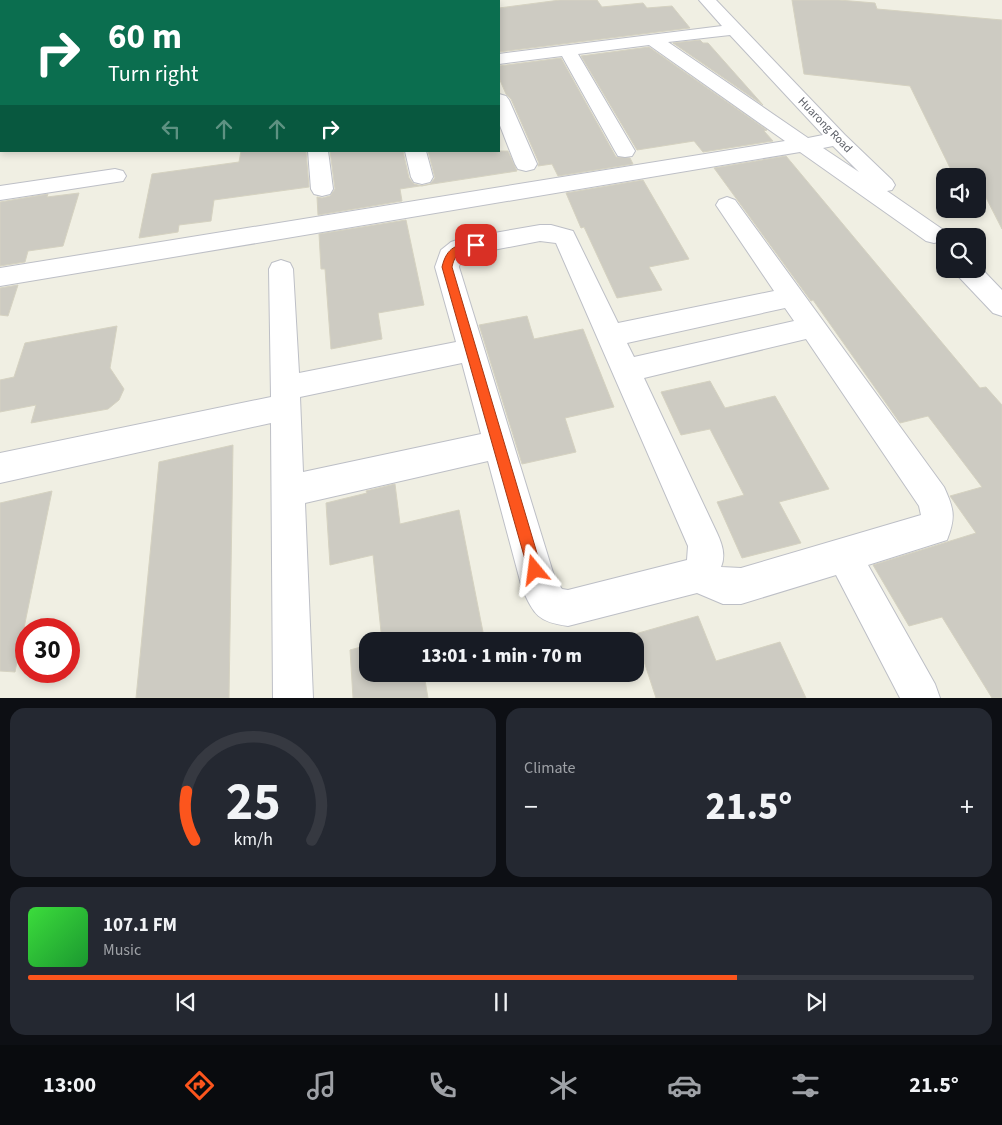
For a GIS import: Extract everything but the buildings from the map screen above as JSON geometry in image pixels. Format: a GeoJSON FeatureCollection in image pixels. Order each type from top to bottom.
{"type":"FeatureCollection","features":[{"type":"Feature","properties":{"kind":"street","name":"Huarong Road"},"geometry":{"type":"LineString","coordinates":[[707,0],[838,139],[936,237]]}},
{"type":"Feature","properties":{"kind":"street"},"geometry":{"type":"LineString","coordinates":[[500,59],[734,29]]}},
{"type":"Feature","properties":{"kind":"street"},"geometry":{"type":"LineString","coordinates":[[652,39],[936,238]]}},
{"type":"Feature","properties":{"kind":"street"},"geometry":{"type":"LineString","coordinates":[[567,50],[625,150]]}},
{"type":"Feature","properties":{"kind":"street"},"geometry":{"type":"LineString","coordinates":[[500,102],[526,164]]}},
{"type":"Feature","properties":{"kind":"street"},"geometry":{"type":"LineString","coordinates":[[0,277],[838,139]]}},
{"type":"Feature","properties":{"kind":"street"},"geometry":{"type":"LineString","coordinates":[[318,152],[322,189]]}},
{"type":"Feature","properties":{"kind":"street"},"geometry":{"type":"LineString","coordinates":[[415,152],[422,177]]}},
{"type":"Feature","properties":{"kind":"street"},"geometry":{"type":"LineString","coordinates":[[0,193],[115,176]]}},
{"type":"Feature","properties":{"kind":"street"},"geometry":{"type":"LineString","coordinates":[[698,575],[706,561],[705,545],[565,237],[551,233],[540,233],[460,248],[450,256],[447,267],[500,444],[540,588],[552,606],[568,608],[698,575],[723,586],[741,586],[935,528],[938,513],[933,498],[727,205]]}},
{"type":"Feature","properties":{"kind":"street"},"geometry":{"type":"LineString","coordinates":[[281,269],[293,698]]}},
{"type":"Feature","properties":{"kind":"street"},"geometry":{"type":"LineString","coordinates":[[975,278],[1002,306]]}},
{"type":"Feature","properties":{"kind":"street"},"geometry":{"type":"LineString","coordinates":[[610,336],[792,297]]}},
{"type":"Feature","properties":{"kind":"street"},"geometry":{"type":"LineString","coordinates":[[627,370],[813,326]]}},
{"type":"Feature","properties":{"kind":"street"},"geometry":{"type":"LineString","coordinates":[[0,468],[472,350]]}},
{"type":"Feature","properties":{"kind":"street"},"geometry":{"type":"LineString","coordinates":[[288,491],[500,444]]}},
{"type":"Feature","properties":{"kind":"street"},"geometry":{"type":"LineString","coordinates":[[844,555],[921,698]]}},
{"type":"Feature","properties":{"kind":"route"},"geometry":{"type":"LineString","coordinates":[[476,245],[460,248],[450,256],[447,267],[535,570]]}}]}
